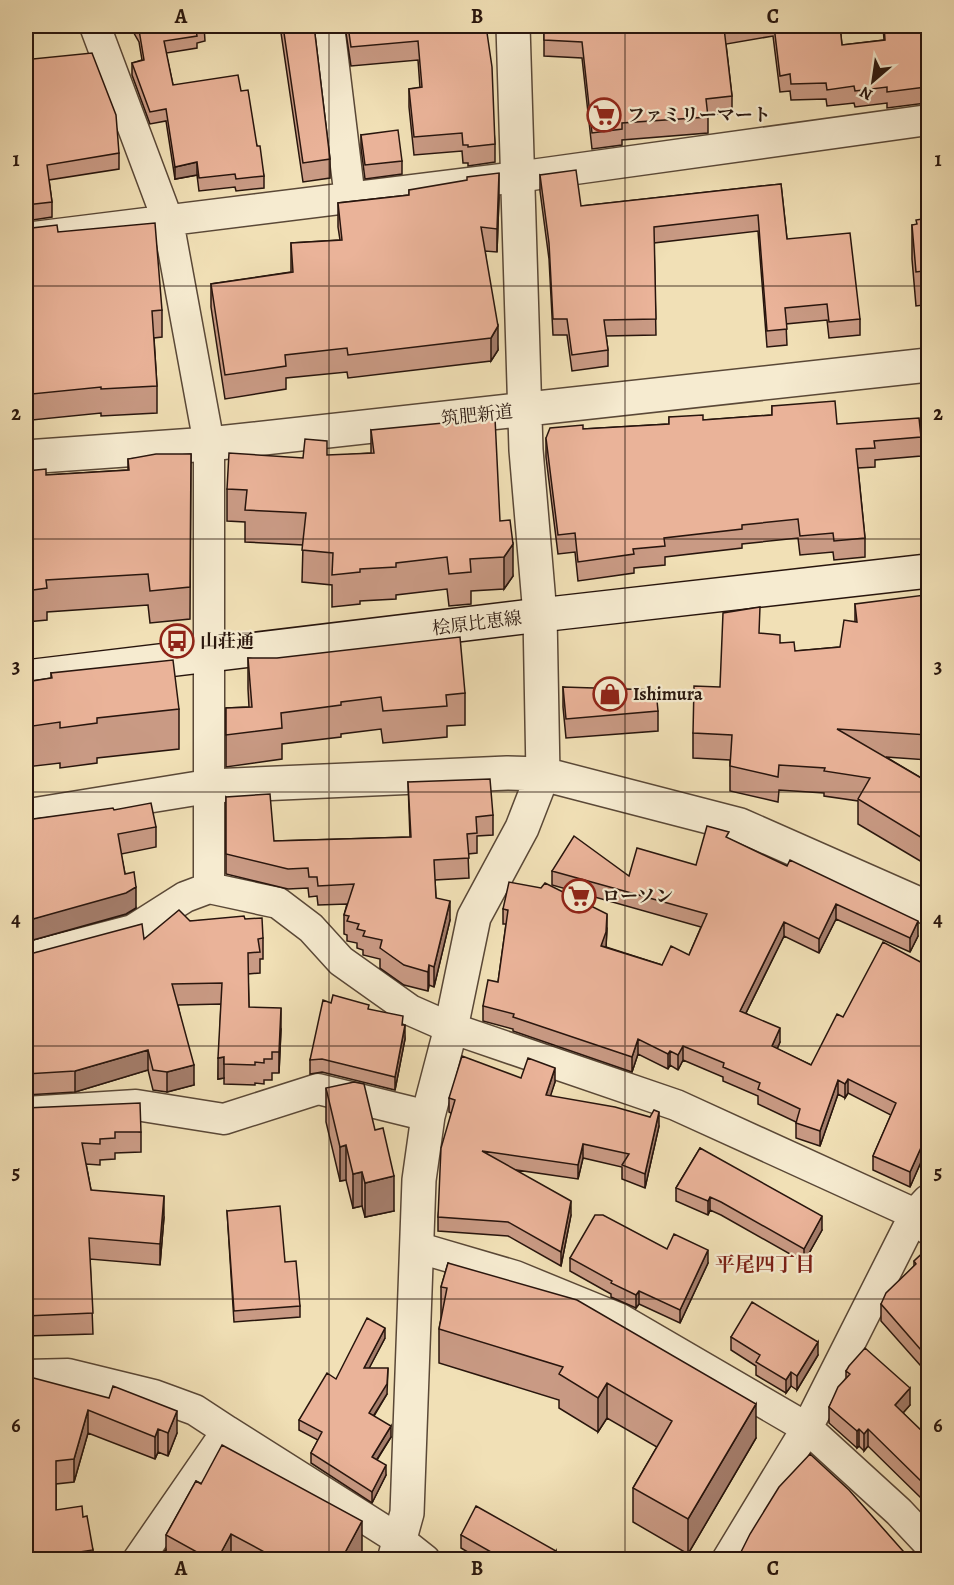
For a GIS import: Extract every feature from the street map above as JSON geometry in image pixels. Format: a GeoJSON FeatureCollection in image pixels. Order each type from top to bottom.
{"type":"FeatureCollection","features":[{"type":"Feature","properties":{"kind":"street"},"geometry":{"type":"LineString","coordinates":[[95,26],[168,221],[209,444],[207,657],[211,786],[209,888]]}},
{"type":"Feature","properties":{"kind":"street"},"geometry":{"type":"LineString","coordinates":[[328,26],[350,199]]}},
{"type":"Feature","properties":{"kind":"street"},"geometry":{"type":"LineString","coordinates":[[406,1553],[419,1180],[428,1116],[452,1028],[474,917],[522,828],[543,774],[540,615],[526,450],[527,409],[513,26]]}},
{"type":"Feature","properties":{"kind":"street"},"geometry":{"type":"LineString","coordinates":[[26,238],[350,199],[928,120]]}},
{"type":"Feature","properties":{"kind":"street","name":"筑肥新道"},"geometry":{"type":"LineString","coordinates":[[26,457],[209,444],[928,365]]}},
{"type":"Feature","properties":{"kind":"street","name":"桧原比恵線"},"geometry":{"type":"LineString","coordinates":[[26,677],[928,571]]}},
{"type":"Feature","properties":{"kind":"street"},"geometry":{"type":"LineString","coordinates":[[26,816],[211,786],[507,772],[543,774],[740,825],[928,908]]}},
{"type":"Feature","properties":{"kind":"street"},"geometry":{"type":"LineString","coordinates":[[26,958],[133,930],[185,897],[209,888],[279,903],[311,927],[341,961],[410,1010],[452,1028],[676,1105],[924,1214],[807,1428],[727,1560]]}},
{"type":"Feature","properties":{"kind":"street"},"geometry":{"type":"LineString","coordinates":[[26,1112],[136,1105],[224,1119],[318,1089],[428,1116]]}},
{"type":"Feature","properties":{"kind":"street"},"geometry":{"type":"LineString","coordinates":[[416,1247],[515,1276],[620,1319],[807,1428],[899,1512],[928,1543]]}},
{"type":"Feature","properties":{"kind":"street"},"geometry":{"type":"LineString","coordinates":[[26,1375],[68,1374],[154,1395],[195,1410],[406,1553]]}},
{"type":"Feature","properties":{"kind":"street"},"geometry":{"type":"LineString","coordinates":[[138,1560],[227,1431]]}},
{"type":"Feature","properties":{"kind":"building"},"geometry":{"type":"Polygon","coordinates":[[[26,26],[30,26],[33,59],[92,53],[116,115],[119,153],[47,165],[52,202],[26,205],[26,26]]]}},
{"type":"Feature","properties":{"kind":"building"},"geometry":{"type":"Polygon","coordinates":[[[137,26],[204,26],[205,29],[196,30],[197,36],[164,41],[173,85],[238,75],[241,91],[248,90],[264,176],[236,179],[235,174],[199,178],[197,162],[175,167],[166,109],[150,112],[132,63],[144,60],[137,26]]]}},
{"type":"Feature","properties":{"kind":"building"},"geometry":{"type":"Polygon","coordinates":[[[283,26],[314,26],[330,159],[303,163],[283,26]]]}},
{"type":"Feature","properties":{"kind":"building"},"geometry":{"type":"Polygon","coordinates":[[[348,26],[486,26],[492,67],[495,144],[468,147],[468,145],[463,145],[462,133],[414,137],[409,89],[422,87],[418,41],[351,47],[348,26]]]}},
{"type":"Feature","properties":{"kind":"building"},"geometry":{"type":"Polygon","coordinates":[[[544,26],[738,26],[724,28],[732,96],[706,99],[708,117],[622,123],[622,129],[592,133],[582,42],[544,40],[544,26]]]}},
{"type":"Feature","properties":{"kind":"building"},"geometry":{"type":"Polygon","coordinates":[[[774,26],[840,26],[842,45],[885,40],[884,26],[928,26],[928,87],[887,92],[887,87],[855,91],[854,86],[827,90],[826,83],[791,84],[790,74],[780,76],[774,26]]]}},
{"type":"Feature","properties":{"kind":"building"},"geometry":{"type":"Polygon","coordinates":[[[398,130],[402,161],[365,165],[361,135],[398,130]]]}},
{"type":"Feature","properties":{"kind":"building"},"geometry":{"type":"Polygon","coordinates":[[[576,170],[581,206],[781,184],[787,239],[850,233],[860,319],[829,322],[827,304],[785,308],[787,329],[767,331],[758,215],[654,227],[656,319],[604,320],[608,350],[572,355],[567,319],[553,319],[549,243],[540,175],[576,170]]]}},
{"type":"Feature","properties":{"kind":"building"},"geometry":{"type":"Polygon","coordinates":[[[499,173],[497,229],[481,227],[498,326],[491,338],[348,355],[347,348],[285,355],[286,366],[225,375],[211,284],[293,272],[291,243],[342,240],[338,203],[409,195],[409,190],[467,180],[467,177],[499,173]]]}},
{"type":"Feature","properties":{"kind":"building"},"geometry":{"type":"Polygon","coordinates":[[[928,218],[928,275],[924,276],[923,271],[916,272],[912,225],[917,224],[916,220],[928,218]]]}},
{"type":"Feature","properties":{"kind":"building"},"geometry":{"type":"Polygon","coordinates":[[[155,223],[162,310],[152,311],[157,386],[101,389],[101,387],[32,394],[31,380],[26,381],[26,233],[33,232],[32,228],[57,225],[58,232],[155,223]]]}},
{"type":"Feature","properties":{"kind":"building"},"geometry":{"type":"Polygon","coordinates":[[[835,401],[837,424],[919,418],[921,437],[874,441],[875,448],[856,449],[865,538],[834,541],[833,533],[800,536],[798,519],[742,525],[742,529],[664,538],[665,546],[633,549],[634,554],[578,562],[575,533],[558,535],[546,438],[550,428],[583,425],[583,429],[669,424],[669,417],[703,415],[703,420],[772,415],[772,406],[835,401]]]}},
{"type":"Feature","properties":{"kind":"building"},"geometry":{"type":"Polygon","coordinates":[[[495,418],[500,521],[510,520],[513,544],[504,557],[470,559],[471,572],[449,574],[447,557],[396,563],[396,567],[360,569],[360,572],[332,575],[333,553],[302,550],[306,513],[245,510],[247,490],[227,489],[229,453],[303,458],[305,439],[327,441],[327,455],[374,453],[371,430],[495,418]]]}},
{"type":"Feature","properties":{"kind":"building"},"geometry":{"type":"Polygon","coordinates":[[[156,454],[191,454],[190,587],[150,591],[148,574],[46,580],[47,588],[26,591],[26,471],[46,469],[46,475],[129,470],[128,459],[156,454]]]}},
{"type":"Feature","properties":{"kind":"building"},"geometry":{"type":"Polygon","coordinates":[[[925,595],[928,619],[928,735],[837,729],[928,782],[928,846],[922,842],[924,839],[858,799],[870,778],[824,771],[825,768],[779,765],[778,777],[730,766],[732,735],[693,733],[694,686],[720,687],[723,613],[760,607],[759,633],[780,635],[780,643],[794,642],[795,651],[840,647],[844,620],[857,622],[855,604],[925,595]]]}},
{"type":"Feature","properties":{"kind":"building"},"geometry":{"type":"Polygon","coordinates":[[[460,637],[465,693],[446,695],[447,706],[383,711],[381,697],[341,702],[341,705],[281,713],[282,728],[226,735],[226,708],[252,707],[248,658],[277,658],[460,637]]]}},
{"type":"Feature","properties":{"kind":"building"},"geometry":{"type":"Polygon","coordinates":[[[173,660],[179,709],[97,718],[97,723],[60,728],[60,722],[26,727],[26,682],[52,678],[51,673],[173,660]]]}},
{"type":"Feature","properties":{"kind":"building"},"geometry":{"type":"Polygon","coordinates":[[[563,687],[656,690],[658,711],[566,719],[563,687]]]}},
{"type":"Feature","properties":{"kind":"building"},"geometry":{"type":"Polygon","coordinates":[[[490,779],[493,815],[476,817],[477,833],[467,834],[469,858],[434,860],[436,898],[450,901],[434,967],[429,965],[428,972],[404,965],[380,948],[382,940],[363,936],[365,931],[357,929],[359,924],[347,921],[349,916],[344,915],[354,884],[318,886],[317,877],[309,877],[308,868],[288,869],[226,854],[226,797],[270,794],[274,841],[411,837],[408,782],[490,779]]]}},
{"type":"Feature","properties":{"kind":"building"},"geometry":{"type":"Polygon","coordinates":[[[151,803],[156,827],[118,834],[125,874],[134,872],[136,887],[126,893],[26,921],[26,820],[113,808],[114,810],[151,803]]]}},
{"type":"Feature","properties":{"kind":"building"},"geometry":{"type":"Polygon","coordinates":[[[707,826],[729,832],[726,837],[787,866],[790,860],[918,921],[910,938],[836,904],[819,939],[784,922],[740,1011],[780,1028],[772,1046],[811,1065],[837,1014],[843,1017],[883,942],[928,966],[928,1132],[910,1172],[873,1156],[896,1103],[848,1079],[845,1084],[838,1080],[820,1131],[796,1123],[800,1109],[758,1089],[760,1083],[723,1067],[724,1063],[683,1046],[678,1055],[670,1051],[668,1054],[638,1039],[632,1057],[513,1017],[514,1014],[483,1006],[488,980],[498,982],[508,910],[503,909],[509,882],[541,888],[545,883],[607,914],[606,932],[601,946],[662,965],[671,946],[689,955],[707,914],[552,871],[574,836],[629,876],[637,848],[696,865],[707,826]]]}},
{"type":"Feature","properties":{"kind":"building"},"geometry":{"type":"Polygon","coordinates":[[[179,910],[190,921],[244,916],[245,919],[262,918],[263,938],[258,939],[260,952],[248,953],[249,1007],[281,1008],[279,1052],[272,1052],[272,1059],[264,1059],[264,1063],[255,1062],[255,1065],[224,1064],[224,1057],[218,1058],[222,983],[172,984],[194,1065],[167,1072],[153,1070],[148,1050],[75,1071],[26,1074],[26,954],[142,924],[144,939],[179,910]]]}},
{"type":"Feature","properties":{"kind":"building"},"geometry":{"type":"Polygon","coordinates":[[[333,995],[369,1005],[368,1009],[403,1016],[402,1025],[405,1025],[395,1077],[322,1059],[310,1060],[323,1000],[331,1003],[333,995]]]}},
{"type":"Feature","properties":{"kind":"building"},"geometry":{"type":"Polygon","coordinates":[[[462,1056],[521,1078],[528,1058],[555,1068],[546,1095],[615,1107],[650,1117],[654,1110],[659,1112],[645,1174],[622,1165],[629,1154],[583,1144],[578,1165],[482,1151],[571,1201],[561,1252],[508,1222],[438,1217],[441,1148],[455,1100],[449,1098],[462,1056]]]}},
{"type":"Feature","properties":{"kind":"building"},"geometry":{"type":"Polygon","coordinates":[[[354,1082],[364,1084],[375,1130],[383,1128],[394,1176],[365,1183],[362,1172],[353,1174],[346,1145],[340,1147],[326,1088],[354,1082]]]}},
{"type":"Feature","properties":{"kind":"building"},"geometry":{"type":"Polygon","coordinates":[[[140,1103],[141,1132],[115,1132],[115,1138],[100,1139],[100,1144],[82,1143],[91,1190],[164,1196],[160,1244],[89,1238],[93,1313],[26,1316],[26,1108],[140,1103]]]}},
{"type":"Feature","properties":{"kind":"building"},"geometry":{"type":"Polygon","coordinates":[[[700,1148],[822,1216],[804,1249],[721,1202],[710,1197],[708,1201],[676,1188],[700,1148]]]}},
{"type":"Feature","properties":{"kind":"building"},"geometry":{"type":"Polygon","coordinates":[[[280,1206],[285,1262],[296,1261],[300,1306],[234,1311],[227,1211],[280,1206]]]}},
{"type":"Feature","properties":{"kind":"building"},"geometry":{"type":"Polygon","coordinates":[[[595,1215],[603,1215],[667,1249],[674,1234],[708,1250],[680,1310],[639,1291],[636,1295],[570,1258],[595,1215]]]}},
{"type":"Feature","properties":{"kind":"building"},"geometry":{"type":"Polygon","coordinates":[[[928,1248],[928,1358],[881,1304],[886,1293],[916,1264],[914,1261],[928,1248]]]}},
{"type":"Feature","properties":{"kind":"building"},"geometry":{"type":"Polygon","coordinates":[[[448,1263],[577,1300],[756,1404],[688,1519],[633,1488],[672,1421],[607,1383],[598,1398],[559,1374],[563,1367],[439,1329],[447,1288],[441,1287],[448,1263]]]}},
{"type":"Feature","properties":{"kind":"building"},"geometry":{"type":"Polygon","coordinates":[[[752,1302],[818,1342],[797,1376],[791,1372],[786,1380],[756,1362],[760,1355],[731,1337],[752,1302]]]}},
{"type":"Feature","properties":{"kind":"building"},"geometry":{"type":"Polygon","coordinates":[[[367,1318],[385,1328],[364,1368],[388,1368],[387,1384],[369,1413],[391,1426],[372,1457],[386,1465],[372,1492],[311,1453],[322,1432],[299,1420],[327,1373],[336,1379],[367,1318]]]}},
{"type":"Feature","properties":{"kind":"building"},"geometry":{"type":"Polygon","coordinates":[[[865,1348],[910,1388],[895,1405],[928,1437],[928,1499],[921,1491],[926,1486],[868,1429],[864,1434],[859,1429],[857,1431],[829,1407],[838,1387],[850,1374],[846,1371],[849,1366],[865,1348]]]}},
{"type":"Feature","properties":{"kind":"building"},"geometry":{"type":"Polygon","coordinates":[[[26,1376],[109,1398],[113,1386],[177,1411],[168,1433],[158,1429],[155,1437],[88,1410],[74,1459],[56,1461],[56,1510],[82,1506],[83,1517],[87,1516],[93,1550],[67,1554],[68,1560],[26,1560],[26,1376]]]}},
{"type":"Feature","properties":{"kind":"building"},"geometry":{"type":"Polygon","coordinates":[[[222,1445],[362,1521],[341,1560],[268,1560],[270,1555],[231,1534],[217,1560],[197,1560],[194,1558],[197,1552],[166,1535],[196,1481],[201,1484],[222,1445]]]}},
{"type":"Feature","properties":{"kind":"building"},"geometry":{"type":"Polygon","coordinates":[[[810,1454],[849,1490],[911,1560],[737,1560],[779,1487],[810,1454]]]}},
{"type":"Feature","properties":{"kind":"building"},"geometry":{"type":"Polygon","coordinates":[[[476,1506],[556,1551],[551,1560],[505,1560],[461,1535],[476,1506]]]}},
{"type":"Feature","properties":{"kind":"building"},"geometry":{"type":"Polygon","coordinates":[[[166,1550],[164,1560],[155,1560],[166,1550]]]}},
{"type":"Feature","properties":{"kind":"place","name":"ファミリーマート"},"geometry":{"type":"Point","coordinates":[604,115]}},
{"type":"Feature","properties":{"kind":"place","name":"山荘通"},"geometry":{"type":"Point","coordinates":[177,641]}},
{"type":"Feature","properties":{"kind":"place","name":"Ishimura"},"geometry":{"type":"Point","coordinates":[610,694]}},
{"type":"Feature","properties":{"kind":"place","name":"ローソン"},"geometry":{"type":"Point","coordinates":[579,896]}},
{"type":"Feature","properties":{"kind":"district","name":"平尾四丁目"},"geometry":{"type":"Point","coordinates":[765,1264]}}]}
